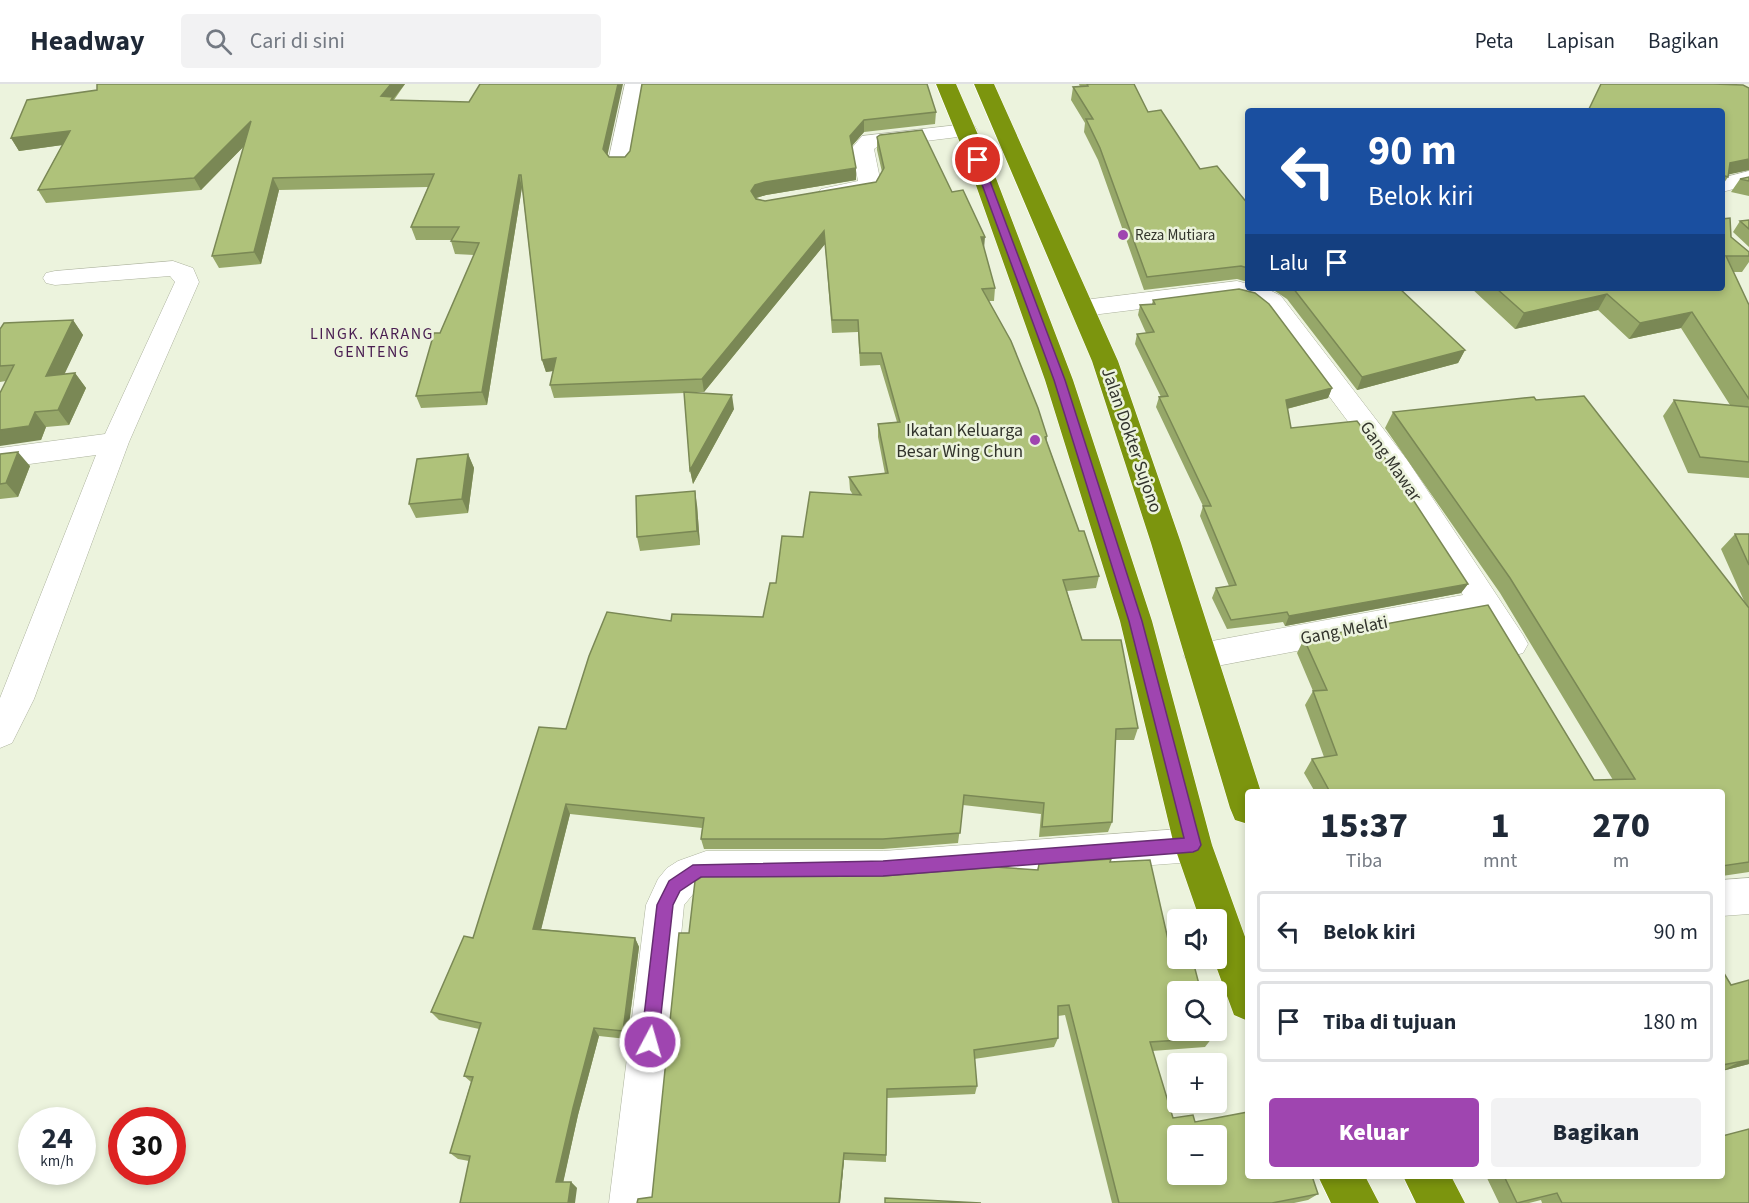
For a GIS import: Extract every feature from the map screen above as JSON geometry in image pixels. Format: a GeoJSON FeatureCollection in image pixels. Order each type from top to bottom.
{"type":"FeatureCollection","features":[{"type":"Feature","properties":{"kind":"highway"},"geometry":{"type":"LineString","coordinates":[[946,84],[978,160],[1059,380],[1136,621],[1193,845],[1245,992]]}},
{"type":"Feature","properties":{"kind":"highway","name":"Jalan Dokter Sujono"},"geometry":{"type":"LineString","coordinates":[[984,84],[1084,308],[1136,450],[1245,798]]}},
{"type":"Feature","properties":{"kind":"highway"},"geometry":{"type":"LineString","coordinates":[[978,160],[1017,155]]}},
{"type":"Feature","properties":{"kind":"highway"},"geometry":{"type":"LineString","coordinates":[[1342,1179],[1356,1203]]}},
{"type":"Feature","properties":{"kind":"highway"},"geometry":{"type":"LineString","coordinates":[[1427,1179],[1442,1203]]}},
{"type":"Feature","properties":{"kind":"street"},"geometry":{"type":"LineString","coordinates":[[620,162],[635,84]]}},
{"type":"Feature","properties":{"kind":"street"},"geometry":{"type":"LineString","coordinates":[[812,197],[868,186],[871,181],[863,148],[870,141],[966,130]]}},
{"type":"Feature","properties":{"kind":"street"},"geometry":{"type":"LineString","coordinates":[[1725,184],[1749,178]]}},
{"type":"Feature","properties":{"kind":"street"},"geometry":{"type":"LineString","coordinates":[[0,733],[17,699],[115,442],[186,285],[186,276],[173,268],[55,278]]}},
{"type":"Feature","properties":{"kind":"street","name":"Gang Mawar"},"geometry":{"type":"LineString","coordinates":[[1084,308],[1237,289],[1268,299],[1276,306],[1398,468],[1487,603],[1523,664]]}},
{"type":"Feature","properties":{"kind":"street"},"geometry":{"type":"LineString","coordinates":[[0,458],[115,442]]}},
{"type":"Feature","properties":{"kind":"street","name":"Gang Melati"},"geometry":{"type":"LineString","coordinates":[[1201,656],[1487,603]]}},
{"type":"Feature","properties":{"kind":"street"},"geometry":{"type":"LineString","coordinates":[[632,1203],[665,905],[674,886],[686,876],[706,868],[883,868],[1193,845]]}},
{"type":"Feature","properties":{"kind":"street"},"geometry":{"type":"LineString","coordinates":[[1725,898],[1749,896]]}},
{"type":"Feature","properties":{"kind":"building"},"geometry":{"type":"Polygon","coordinates":[[[97,84],[391,84],[381,96],[393,97],[391,100],[469,102],[480,84],[618,84],[603,149],[609,157],[625,157],[630,151],[642,84],[927,84],[936,112],[864,120],[850,136],[856,168],[765,182],[755,185],[751,191],[756,199],[765,201],[876,182],[884,168],[877,137],[922,130],[952,192],[963,190],[985,237],[981,237],[995,288],[982,289],[1011,341],[1038,408],[1047,436],[1045,437],[1079,531],[1084,531],[1099,576],[1063,580],[1082,640],[1121,640],[1138,728],[1116,729],[1112,822],[1042,827],[1044,803],[964,795],[960,833],[883,839],[701,839],[704,818],[566,804],[533,929],[635,938],[623,1031],[594,1028],[556,1182],[571,1182],[568,1203],[460,1203],[470,1156],[450,1153],[473,1077],[464,1076],[481,1023],[431,1012],[464,936],[473,938],[539,727],[566,729],[589,656],[607,612],[671,621],[672,614],[763,617],[770,583],[776,583],[782,536],[803,537],[810,492],[861,495],[849,477],[888,473],[878,424],[900,422],[881,353],[860,353],[858,320],[832,320],[824,231],[702,379],[550,385],[556,358],[542,360],[521,175],[519,175],[482,392],[416,396],[434,333],[440,333],[479,243],[451,241],[459,227],[411,227],[434,174],[273,178],[254,252],[212,256],[251,121],[194,178],[38,190],[70,131],[11,138],[27,100],[97,90],[97,84]]]}},
{"type":"Feature","properties":{"kind":"building"},"geometry":{"type":"Polygon","coordinates":[[[1087,84],[1134,84],[1148,112],[1161,110],[1200,169],[1217,166],[1245,200],[1245,267],[1147,277],[1100,148],[1086,119],[1093,119],[1073,87],[1088,86],[1087,84]]]}},
{"type":"Feature","properties":{"kind":"building"},"geometry":{"type":"Polygon","coordinates":[[[1601,84],[1743,85],[1749,88],[1749,159],[1730,163],[1728,177],[1725,176],[1725,108],[1589,108],[1601,84]]]}},
{"type":"Feature","properties":{"kind":"building"},"geometry":{"type":"Polygon","coordinates":[[[1730,218],[1731,237],[1749,252],[1749,256],[1726,256],[1749,305],[1749,399],[1692,312],[1640,323],[1607,294],[1524,313],[1499,291],[1725,291],[1725,219],[1730,218]]]}},
{"type":"Feature","properties":{"kind":"building"},"geometry":{"type":"Polygon","coordinates":[[[1749,220],[1749,229],[1740,221],[1749,220]]]}},
{"type":"Feature","properties":{"kind":"building"},"geometry":{"type":"Polygon","coordinates":[[[1239,289],[1255,293],[1269,304],[1332,388],[1286,400],[1291,428],[1357,421],[1391,466],[1468,584],[1289,616],[1287,612],[1231,620],[1216,588],[1236,585],[1203,506],[1211,506],[1159,397],[1168,396],[1137,334],[1154,332],[1140,305],[1155,304],[1153,300],[1239,289]]]}},
{"type":"Feature","properties":{"kind":"building"},"geometry":{"type":"Polygon","coordinates":[[[1295,291],[1402,291],[1465,350],[1362,377],[1295,291]]]}},
{"type":"Feature","properties":{"kind":"building"},"geometry":{"type":"Polygon","coordinates":[[[73,320],[46,376],[75,373],[58,410],[35,412],[29,426],[0,430],[0,393],[14,365],[0,366],[0,329],[4,323],[73,320]]]}},
{"type":"Feature","properties":{"kind":"building"},"geometry":{"type":"Polygon","coordinates":[[[684,392],[732,395],[690,470],[684,392]]]}},
{"type":"Feature","properties":{"kind":"building"},"geometry":{"type":"Polygon","coordinates":[[[1584,396],[1749,608],[1749,862],[1725,866],[1725,789],[1328,789],[1312,759],[1337,755],[1313,691],[1327,690],[1304,639],[1488,605],[1594,780],[1635,779],[1510,578],[1393,412],[1534,397],[1536,400],[1584,396]]]}},
{"type":"Feature","properties":{"kind":"building"},"geometry":{"type":"Polygon","coordinates":[[[1674,400],[1749,407],[1749,462],[1700,457],[1674,400]]]}},
{"type":"Feature","properties":{"kind":"building"},"geometry":{"type":"Polygon","coordinates":[[[18,452],[6,483],[0,484],[0,454],[18,452]]]}},
{"type":"Feature","properties":{"kind":"building"},"geometry":{"type":"Polygon","coordinates":[[[468,454],[462,499],[409,504],[417,459],[468,454]]]}},
{"type":"Feature","properties":{"kind":"building"},"geometry":{"type":"Polygon","coordinates":[[[695,491],[697,531],[637,537],[636,496],[695,491]]]}},
{"type":"Feature","properties":{"kind":"building"},"geometry":{"type":"Polygon","coordinates":[[[1735,534],[1749,534],[1749,565],[1735,534]]]}},
{"type":"Feature","properties":{"kind":"building"},"geometry":{"type":"Polygon","coordinates":[[[1111,859],[1110,862],[1150,860],[1167,935],[1167,969],[1195,969],[1198,981],[1167,981],[1167,1041],[1150,1042],[1167,1098],[1167,1113],[1171,1113],[1173,1118],[1193,1115],[1195,1122],[1245,1113],[1245,1179],[1313,1179],[1318,1194],[1272,1203],[1119,1203],[1069,1005],[1058,1006],[1058,1038],[974,1050],[977,1086],[887,1089],[886,1155],[844,1153],[839,1203],[637,1203],[638,1199],[652,1197],[679,933],[689,933],[695,881],[703,876],[883,876],[995,867],[1038,870],[1039,864],[1111,859]]]}},
{"type":"Feature","properties":{"kind":"building"},"geometry":{"type":"Polygon","coordinates":[[[1725,975],[1731,985],[1749,980],[1749,1060],[1725,1064],[1725,975]]]}},
{"type":"Feature","properties":{"kind":"building"},"geometry":{"type":"Polygon","coordinates":[[[1749,1129],[1749,1203],[1562,1203],[1557,1193],[1517,1203],[1505,1179],[1725,1179],[1725,1135],[1749,1129]]]}},
{"type":"Feature","properties":{"kind":"building"},"geometry":{"type":"Polygon","coordinates":[[[885,1198],[981,1203],[885,1203],[885,1198]]]}},
{"type":"Feature","properties":{"kind":"place","name":"Reza Mutiara"},"geometry":{"type":"Point","coordinates":[1123,235]}},
{"type":"Feature","properties":{"kind":"place","name":"Ikatan Keluarga Besar Wing Chun"},"geometry":{"type":"Point","coordinates":[1035,440]}},
{"type":"Feature","properties":{"kind":"district","name":"LINGK. KARANG GENTENG"},"geometry":{"type":"Point","coordinates":[372,342]}},
{"type":"Feature","properties":{"kind":"route"},"geometry":{"type":"LineString","coordinates":[[650,1042],[665,905],[674,886],[686,876],[699,870],[706,868],[883,868],[1193,845],[1136,621],[1059,380],[978,160]]}}]}
